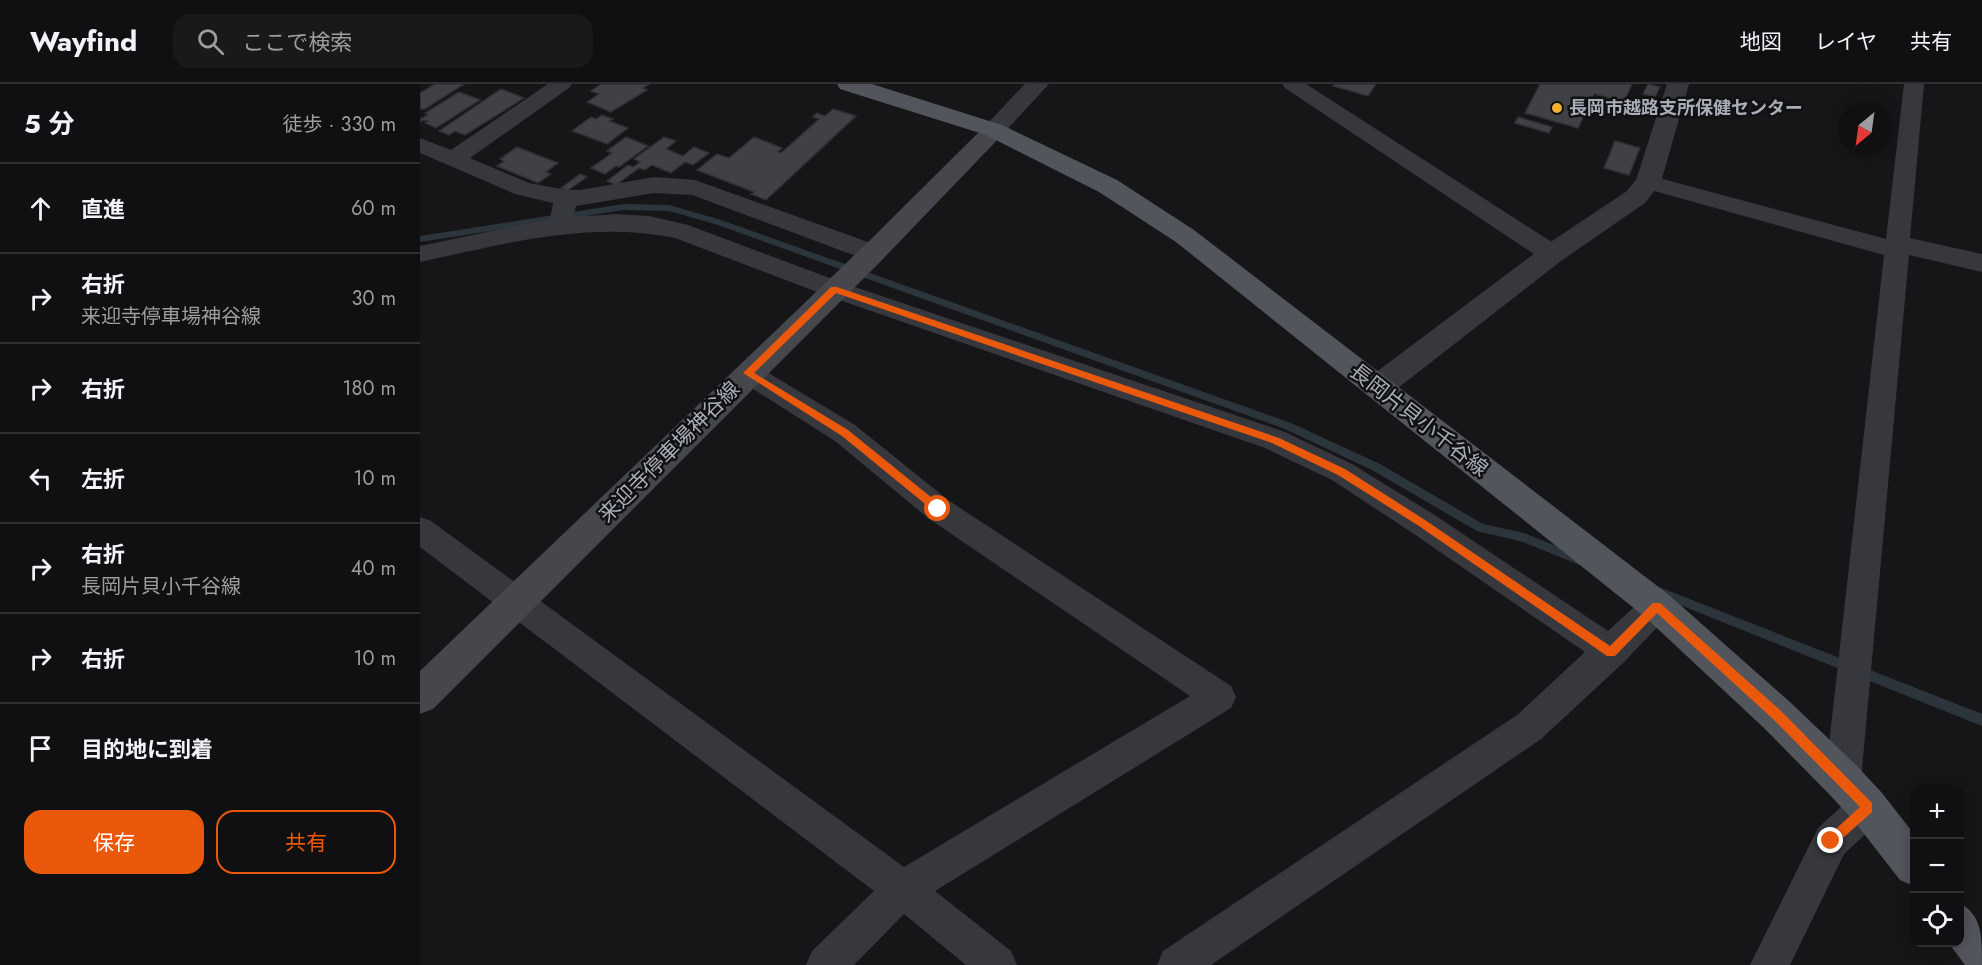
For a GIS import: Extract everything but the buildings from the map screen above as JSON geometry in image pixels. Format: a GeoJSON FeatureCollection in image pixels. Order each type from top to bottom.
{"type":"FeatureCollection","features":[{"type":"Feature","properties":{"kind":"main road","name":"長岡片貝小千谷線"},"geometry":{"type":"LineString","coordinates":[[848,84],[994,130],[1108,186],[1185,236],[1657,606],[1777,715],[1843,780],[1868,807],[1910,861]]}},
{"type":"Feature","properties":{"kind":"main road","name":"来迎寺停車場神谷線"},"geometry":{"type":"LineString","coordinates":[[420,696],[873,253],[994,130]]}},
{"type":"Feature","properties":{"kind":"main road"},"geometry":{"type":"LineString","coordinates":[[1964,930],[1982,952]]}},
{"type":"Feature","properties":{"kind":"street"},"geometry":{"type":"LineString","coordinates":[[454,158],[562,84]]}},
{"type":"Feature","properties":{"kind":"street"},"geometry":{"type":"LineString","coordinates":[[994,130],[1038,84]]}},
{"type":"Feature","properties":{"kind":"street"},"geometry":{"type":"LineString","coordinates":[[1292,84],[1552,254]]}},
{"type":"Feature","properties":{"kind":"street"},"geometry":{"type":"LineString","coordinates":[[1378,387],[1552,254],[1636,197],[1648,182],[1678,84]]}},
{"type":"Feature","properties":{"kind":"street"},"geometry":{"type":"LineString","coordinates":[[1843,780],[1914,84]]}},
{"type":"Feature","properties":{"kind":"street"},"geometry":{"type":"LineString","coordinates":[[420,145],[523,189],[566,198],[580,198],[654,185],[695,188],[873,253]]}},
{"type":"Feature","properties":{"kind":"street"},"geometry":{"type":"LineString","coordinates":[[1648,182],[1898,247],[1982,263]]}},
{"type":"Feature","properties":{"kind":"street"},"geometry":{"type":"LineString","coordinates":[[558,227],[566,198]]}},
{"type":"Feature","properties":{"kind":"street"},"geometry":{"type":"LineString","coordinates":[[420,254],[558,227],[626,222],[656,224],[711,242],[834,290],[1275,440],[1362,484],[1432,529],[1611,652]]}},
{"type":"Feature","properties":{"kind":"street"},"geometry":{"type":"LineString","coordinates":[[748,373],[845,433],[938,509],[1110,622],[1219,698],[903,889],[826,965]]}},
{"type":"Feature","properties":{"kind":"street"},"geometry":{"type":"LineString","coordinates":[[420,530],[519,601],[903,889],[997,965]]}},
{"type":"Feature","properties":{"kind":"street"},"geometry":{"type":"LineString","coordinates":[[1177,965],[1529,728],[1657,606]]}},
{"type":"Feature","properties":{"kind":"street"},"geometry":{"type":"LineString","coordinates":[[1770,965],[1831,841],[1868,807]]}},
{"type":"Feature","properties":{"kind":"waterway"},"geometry":{"type":"LineString","coordinates":[[420,239],[624,207],[669,208],[718,222],[1288,426],[1376,467],[1481,528],[1524,538],[1580,560]]}},
{"type":"Feature","properties":{"kind":"waterway"},"geometry":{"type":"LineString","coordinates":[[1659,592],[1982,720]]}},
{"type":"Feature","properties":{"kind":"place","name":"長岡市越路支所保健センター"},"geometry":{"type":"Point","coordinates":[1557,108]}},
{"type":"Feature","properties":{"kind":"route"},"geometry":{"type":"LineString","coordinates":[[938,509],[845,433],[748,373],[834,290],[1275,440],[1342,472],[1422,523],[1611,652],[1657,606],[1777,715],[1868,807],[1831,841]]}}]}
